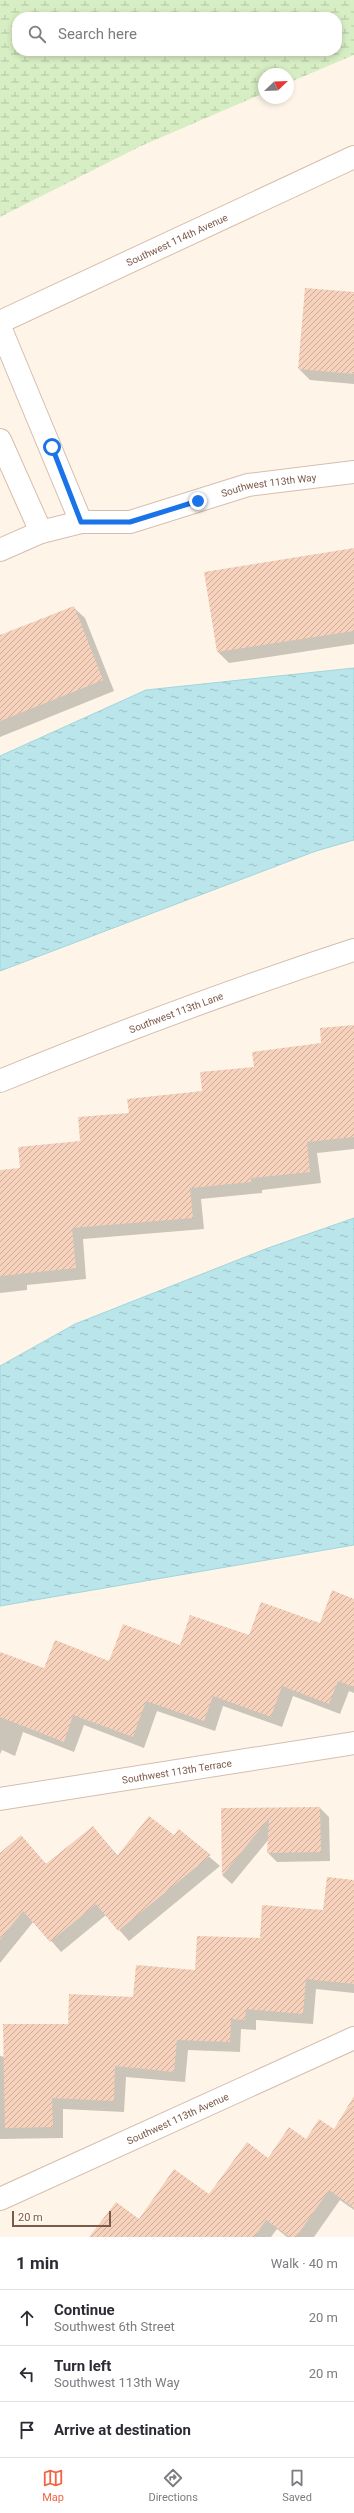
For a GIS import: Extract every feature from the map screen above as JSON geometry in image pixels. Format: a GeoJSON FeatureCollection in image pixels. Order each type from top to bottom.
{"type":"FeatureCollection","features":[{"type":"Feature","properties":{"kind":"street","name":"Southwest 114th Avenue"},"geometry":{"type":"LineString","coordinates":[[0,322],[354,157]]}},
{"type":"Feature","properties":{"kind":"street"},"geometry":{"type":"LineString","coordinates":[[0,327],[81,522]]}},
{"type":"Feature","properties":{"kind":"street"},"geometry":{"type":"LineString","coordinates":[[0,440],[40,532]]}},
{"type":"Feature","properties":{"kind":"street","name":"Southwest 113th Way"},"geometry":{"type":"LineString","coordinates":[[0,550],[40,532],[81,522],[130,522],[248,485],[354,472]]}},
{"type":"Feature","properties":{"kind":"street","name":"Southwest 113th Lane"},"geometry":{"type":"LineString","coordinates":[[0,1081],[94,1043],[249,984],[354,950]]}},
{"type":"Feature","properties":{"kind":"street","name":"Southwest 113th Terrace"},"geometry":{"type":"LineString","coordinates":[[0,1798],[354,1743]]}},
{"type":"Feature","properties":{"kind":"street","name":"Southwest 113th Avenue"},"geometry":{"type":"LineString","coordinates":[[0,2199],[354,2038]]}},
{"type":"Feature","properties":{"kind":"green space"},"geometry":{"type":"Polygon","coordinates":[[[0,0],[354,0],[354,55],[294,80],[294,68],[258,68],[258,96],[141,146],[0,217],[0,0]]]}},
{"type":"Feature","properties":{"kind":"water"},"geometry":{"type":"Polygon","coordinates":[[[354,668],[354,840],[316,851],[0,971],[0,756],[146,690],[354,668]]]}},
{"type":"Feature","properties":{"kind":"water"},"geometry":{"type":"Polygon","coordinates":[[[354,1218],[354,1545],[0,1606],[0,1366],[75,1324],[268,1248],[354,1218]]]}},
{"type":"Feature","properties":{"kind":"building"},"geometry":{"type":"Polygon","coordinates":[[[305,288],[354,292],[354,374],[298,369],[305,288]]]}},
{"type":"Feature","properties":{"kind":"building"},"geometry":{"type":"Polygon","coordinates":[[[354,548],[354,631],[217,652],[204,572],[354,548]]]}},
{"type":"Feature","properties":{"kind":"building"},"geometry":{"type":"Polygon","coordinates":[[[74,606],[103,680],[0,721],[0,635],[74,606]]]}},
{"type":"Feature","properties":{"kind":"building"},"geometry":{"type":"Polygon","coordinates":[[[354,1025],[354,1137],[307,1142],[310,1172],[251,1178],[251,1182],[190,1188],[193,1218],[72,1228],[76,1268],[0,1276],[0,1170],[20,1168],[18,1147],[80,1141],[78,1117],[129,1113],[127,1099],[202,1091],[200,1072],[254,1067],[252,1052],[321,1043],[320,1028],[354,1025]]]}},
{"type":"Feature","properties":{"kind":"building"},"geometry":{"type":"Polygon","coordinates":[[[332,1590],[354,1599],[354,1687],[338,1681],[329,1704],[282,1686],[271,1717],[213,1696],[204,1721],[146,1701],[133,1737],[73,1715],[64,1742],[0,1717],[0,1652],[44,1668],[55,1640],[109,1661],[123,1624],[180,1645],[190,1615],[249,1635],[261,1602],[320,1623],[332,1590]]]}},
{"type":"Feature","properties":{"kind":"building"},"geometry":{"type":"Polygon","coordinates":[[[320,1807],[321,1852],[267,1853],[269,1818],[222,1876],[221,1808],[320,1807]]]}},
{"type":"Feature","properties":{"kind":"building"},"geometry":{"type":"Polygon","coordinates":[[[149,1816],[174,1835],[179,1829],[211,1855],[118,1931],[96,1904],[50,1942],[23,1911],[0,1940],[0,1853],[21,1835],[46,1864],[93,1826],[117,1856],[149,1816]]]}},
{"type":"Feature","properties":{"kind":"building"},"geometry":{"type":"Polygon","coordinates":[[[327,1877],[354,1880],[354,1984],[306,1979],[303,2014],[246,2009],[245,2020],[231,2019],[230,2042],[177,2040],[174,2072],[115,2066],[114,2101],[52,2098],[53,2127],[5,2128],[3,2024],[68,2024],[69,1994],[133,1997],[136,1965],[195,1970],[197,1936],[260,1938],[262,1905],[323,1910],[327,1877]]]}},
{"type":"Feature","properties":{"kind":"building"},"geometry":{"type":"Polygon","coordinates":[[[354,2096],[354,2208],[329,2190],[296,2237],[290,2237],[266,2220],[254,2237],[89,2237],[116,2202],[139,2219],[174,2169],[209,2194],[247,2142],[268,2158],[289,2127],[306,2139],[319,2119],[334,2129],[354,2096]]]}},
{"type":"Feature","properties":{"kind":"route"},"geometry":{"type":"LineString","coordinates":[[52,447],[81,522],[130,522],[198,501]]}}]}
